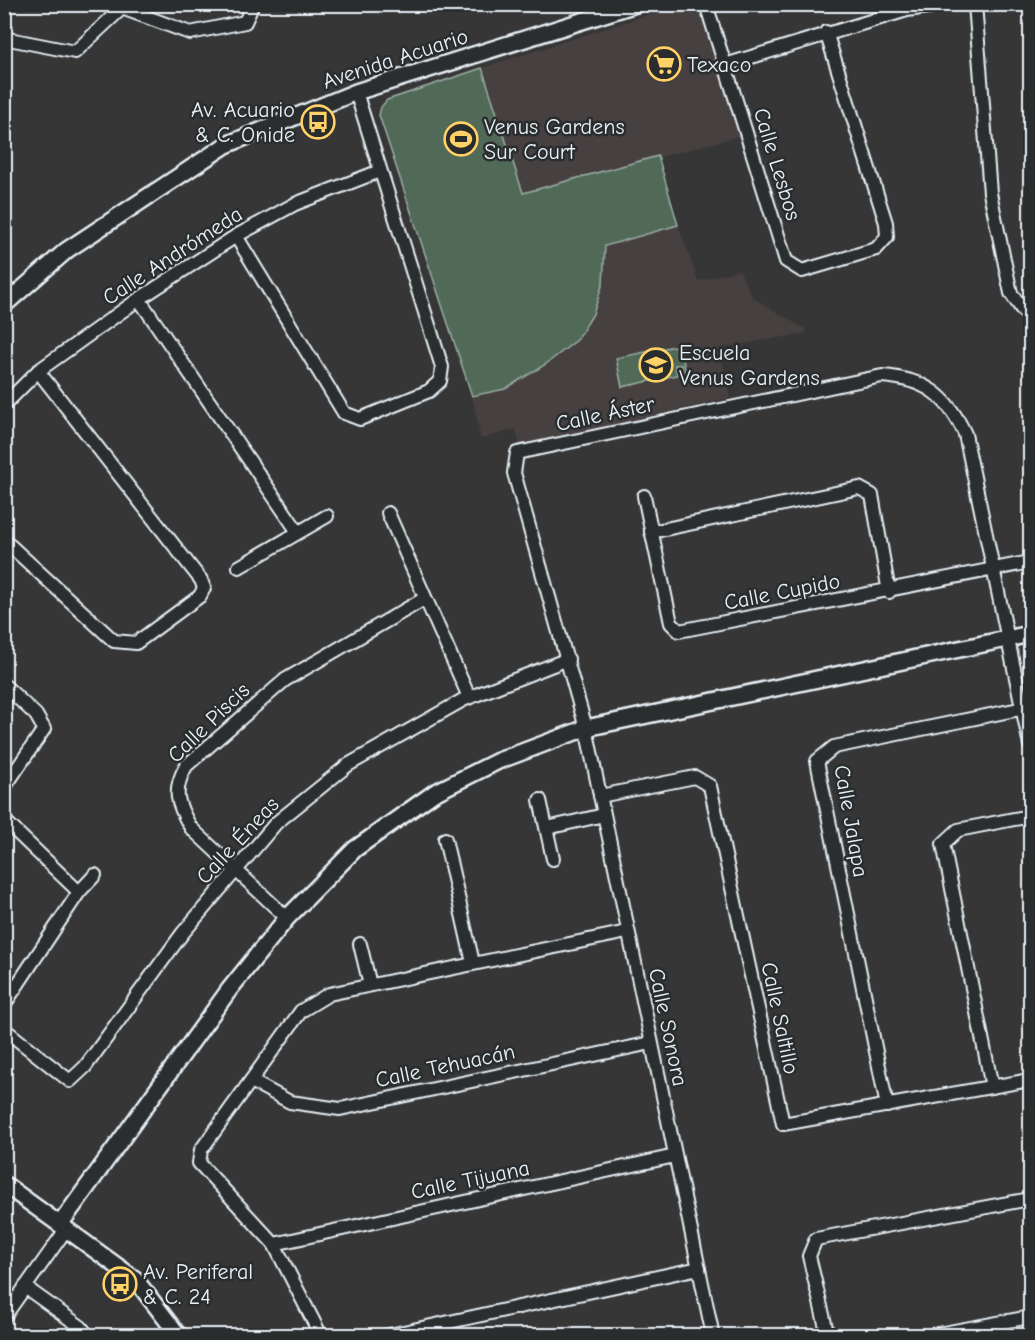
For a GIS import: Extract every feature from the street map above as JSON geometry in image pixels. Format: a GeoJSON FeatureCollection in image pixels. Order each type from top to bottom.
{"type":"FeatureCollection","features":[{"type":"Feature","properties":{"kind":"street"},"geometry":{"type":"LineString","coordinates":[[4,38],[75,52],[122,8],[190,33],[245,22],[253,4]]}},
{"type":"Feature","properties":{"kind":"street","name":"Avenida Acuario"},"geometry":{"type":"LineString","coordinates":[[4,305],[67,250],[226,145],[356,92],[611,8],[636,4]]}},
{"type":"Feature","properties":{"kind":"street","name":"Calle Lesbos"},"geometry":{"type":"LineString","coordinates":[[706,4],[786,261],[802,271],[876,249],[887,237],[886,223],[826,32]]}},
{"type":"Feature","properties":{"kind":"street"},"geometry":{"type":"LineString","coordinates":[[725,65],[826,32],[907,10],[949,4]]}},
{"type":"Feature","properties":{"kind":"street"},"geometry":{"type":"LineString","coordinates":[[975,4],[990,193],[1011,293],[1023,311],[1030,315]]}},
{"type":"Feature","properties":{"kind":"street"},"geometry":{"type":"LineString","coordinates":[[236,236],[344,412],[360,419],[429,391],[440,381],[442,367],[356,92]]}},
{"type":"Feature","properties":{"kind":"street","name":"Calle Andrómeda"},"geometry":{"type":"LineString","coordinates":[[4,405],[38,371],[139,299],[236,236],[295,204],[380,171]]}},
{"type":"Feature","properties":{"kind":"street"},"geometry":{"type":"LineString","coordinates":[[139,299],[298,532]]}},
{"type":"Feature","properties":{"kind":"street"},"geometry":{"type":"LineString","coordinates":[[6,546],[114,641],[136,644],[200,596],[204,588],[201,580],[38,371]]}},
{"type":"Feature","properties":{"kind":"street","name":"Calle Áster"},"geometry":{"type":"LineString","coordinates":[[518,487],[514,473],[517,453],[882,376],[904,377],[934,391],[956,413],[965,434],[1008,639],[1027,707],[1030,745]]}},
{"type":"Feature","properties":{"kind":"street","name":"Calle Sonora"},"geometry":{"type":"LineString","coordinates":[[518,487],[586,728],[713,1335]]}},
{"type":"Feature","properties":{"kind":"street"},"geometry":{"type":"LineString","coordinates":[[651,532],[859,488],[872,495],[889,591]]}},
{"type":"Feature","properties":{"kind":"street","name":"Calle Cupido"},"geometry":{"type":"LineString","coordinates":[[644,496],[671,623],[679,631],[1030,562]]}},
{"type":"Feature","properties":{"kind":"street"},"geometry":{"type":"LineString","coordinates":[[388,513],[469,697]]}},
{"type":"Feature","properties":{"kind":"street"},"geometry":{"type":"LineString","coordinates":[[238,567],[327,516]]}},
{"type":"Feature","properties":{"kind":"street","name":"Calle Piscis"},"geometry":{"type":"LineString","coordinates":[[287,918],[236,868],[190,828],[180,809],[176,783],[186,766],[285,680],[424,599]]}},
{"type":"Feature","properties":{"kind":"street"},"geometry":{"type":"LineString","coordinates":[[4,1317],[26,1287],[64,1225],[230,990],[287,918],[355,849],[435,793],[498,761],[586,728],[1030,634]]}},
{"type":"Feature","properties":{"kind":"street","name":"Calle Éneas"},"geometry":{"type":"LineString","coordinates":[[4,1029],[70,1081],[85,1066],[182,934],[276,823],[348,765],[469,697],[568,659]]}},
{"type":"Feature","properties":{"kind":"street"},"geometry":{"type":"LineString","coordinates":[[4,686],[36,715],[44,729],[4,788]]}},
{"type":"Feature","properties":{"kind":"street","name":"Calle Jalapa"},"geometry":{"type":"LineString","coordinates":[[887,1106],[817,761],[834,747],[1027,707]]}},
{"type":"Feature","properties":{"kind":"street","name":"Calle Saltillo"},"geometry":{"type":"LineString","coordinates":[[600,796],[695,777],[710,786],[783,1124],[1030,1080]]}},
{"type":"Feature","properties":{"kind":"street"},"geometry":{"type":"LineString","coordinates":[[540,800],[554,859]]}},
{"type":"Feature","properties":{"kind":"street"},"geometry":{"type":"LineString","coordinates":[[547,828],[604,815]]}},
{"type":"Feature","properties":{"kind":"street"},"geometry":{"type":"LineString","coordinates":[[992,1087],[943,844],[958,830],[1030,816]]}},
{"type":"Feature","properties":{"kind":"street"},"geometry":{"type":"LineString","coordinates":[[4,820],[79,892]]}},
{"type":"Feature","properties":{"kind":"street"},"geometry":{"type":"LineString","coordinates":[[446,839],[472,963]]}},
{"type":"Feature","properties":{"kind":"street"},"geometry":{"type":"LineString","coordinates":[[4,1005],[79,892],[96,875]]}},
{"type":"Feature","properties":{"kind":"street"},"geometry":{"type":"LineString","coordinates":[[321,1335],[274,1244],[199,1163],[201,1150],[301,1011],[329,994],[627,932]]}},
{"type":"Feature","properties":{"kind":"street"},"geometry":{"type":"LineString","coordinates":[[360,944],[370,985]]}},
{"type":"Feature","properties":{"kind":"street","name":"Calle Tehuacán"},"geometry":{"type":"LineString","coordinates":[[251,1081],[290,1102],[340,1109],[651,1043]]}},
{"type":"Feature","properties":{"kind":"street","name":"Calle Tijuana"},"geometry":{"type":"LineString","coordinates":[[274,1244],[675,1156]]}},
{"type":"Feature","properties":{"kind":"street"},"geometry":{"type":"LineString","coordinates":[[4,1184],[64,1225],[135,1279],[179,1335]]}},
{"type":"Feature","properties":{"kind":"street"},"geometry":{"type":"LineString","coordinates":[[827,1330],[809,1256],[816,1239],[1030,1199]]}},
{"type":"Feature","properties":{"kind":"street"},"geometry":{"type":"LineString","coordinates":[[385,1335],[699,1268]]}},
{"type":"Feature","properties":{"kind":"street"},"geometry":{"type":"LineString","coordinates":[[26,1287],[81,1327],[88,1335]]}},
{"type":"Feature","properties":{"kind":"street"},"geometry":{"type":"LineString","coordinates":[[927,1335],[1030,1317]]}},
{"type":"Feature","properties":{"kind":"shaded area"},"geometry":{"type":"Polygon","coordinates":[[[679,5],[700,5],[739,136],[523,193],[482,68],[679,5]]]}},
{"type":"Feature","properties":{"kind":"shaded area"},"geometry":{"type":"Polygon","coordinates":[[[678,225],[698,281],[739,270],[753,298],[805,329],[806,333],[720,348],[730,398],[520,446],[516,429],[481,439],[472,396],[505,389],[546,364],[577,340],[603,283],[605,246],[678,225]]]}},
{"type":"Feature","properties":{"kind":"green space"},"geometry":{"type":"Polygon","coordinates":[[[482,68],[523,193],[658,156],[678,225],[605,246],[603,283],[593,314],[577,340],[546,364],[505,389],[472,396],[379,115],[381,107],[387,100],[482,68]]]}},
{"type":"Feature","properties":{"kind":"green space"},"geometry":{"type":"Polygon","coordinates":[[[680,345],[686,374],[683,374],[681,365],[675,365],[677,375],[622,387],[616,358],[680,345]]]}},
{"type":"Feature","properties":{"kind":"place","name":"Texaco"},"geometry":{"type":"Point","coordinates":[664,64]}},
{"type":"Feature","properties":{"kind":"place","name":"Av. Acuario & C. Onide"},"geometry":{"type":"Point","coordinates":[318,122]}},
{"type":"Feature","properties":{"kind":"place","name":"Venus Gardens Sur Court"},"geometry":{"type":"Point","coordinates":[461,139]}},
{"type":"Feature","properties":{"kind":"place","name":"Escuela Venus Gardens"},"geometry":{"type":"Point","coordinates":[656,365]}},
{"type":"Feature","properties":{"kind":"place","name":"Av. Periferal & C. 24"},"geometry":{"type":"Point","coordinates":[120,1284]}}]}
